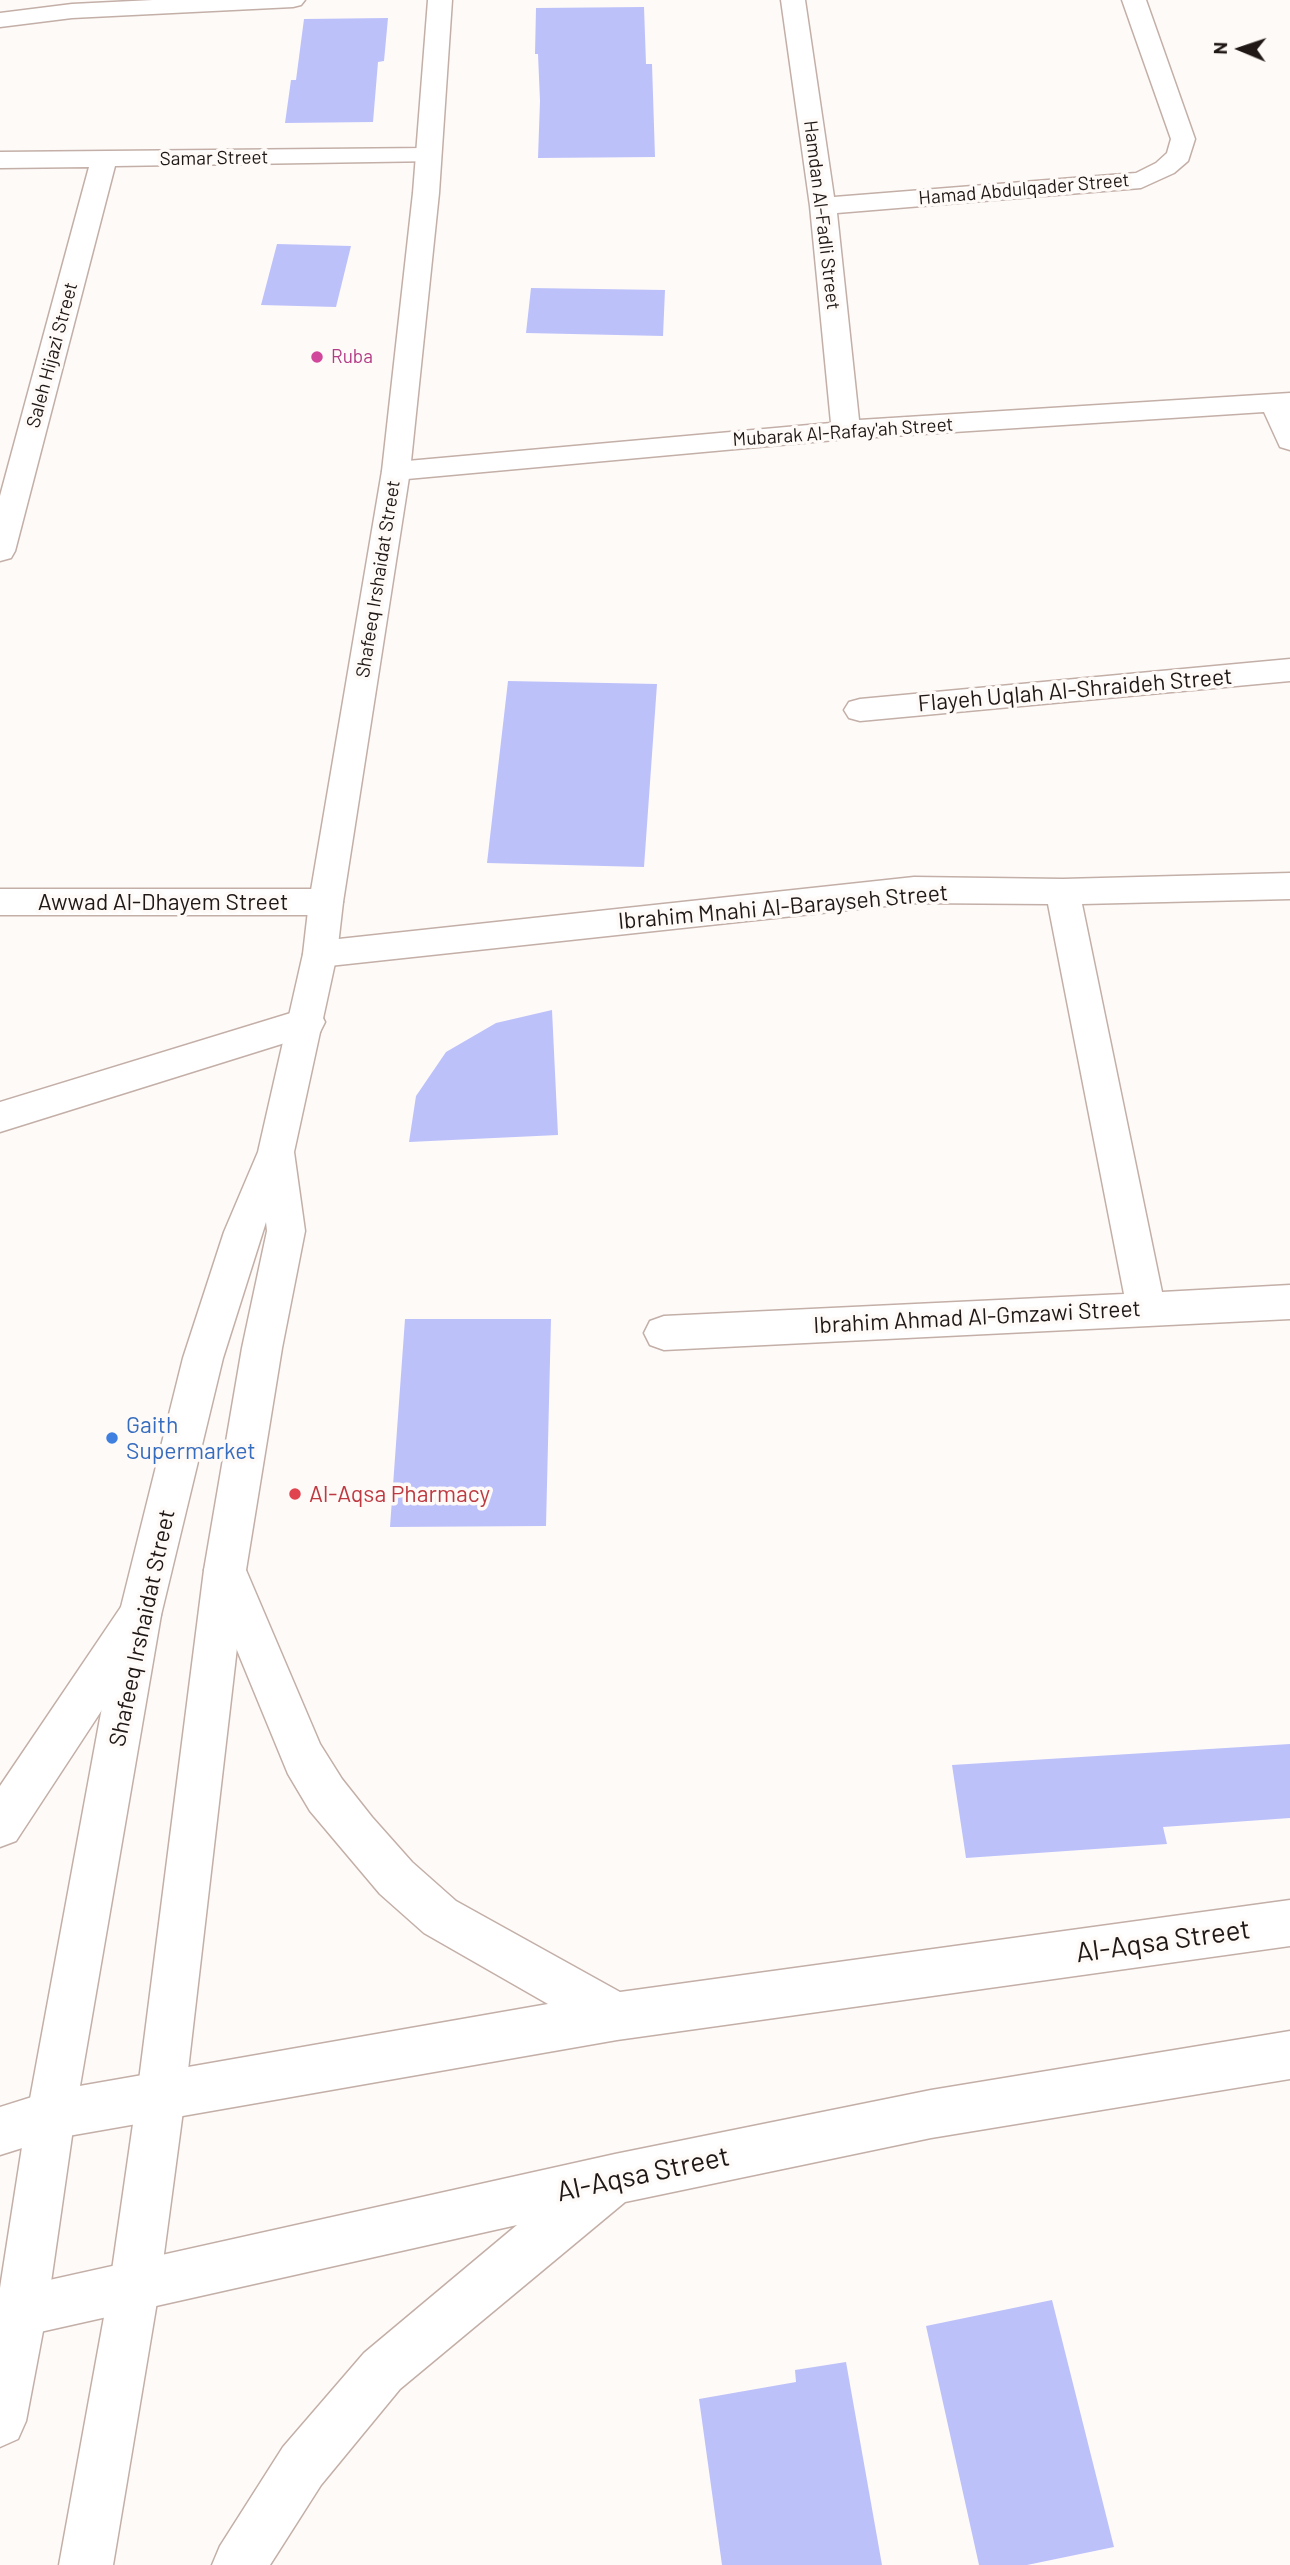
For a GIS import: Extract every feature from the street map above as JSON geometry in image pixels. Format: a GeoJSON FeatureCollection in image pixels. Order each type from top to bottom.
{"type":"FeatureCollection","features":[{"type":"Feature","properties":{"kind":"street"},"geometry":{"type":"LineString","coordinates":[[0,20],[76,6],[293,0]]}},
{"type":"Feature","properties":{"kind":"street","name":"Shafeeq Irshaidat Street"},"geometry":{"type":"LineString","coordinates":[[0,2421],[11,2313],[51,2115],[140,1615],[204,1358],[243,1232],[276,1152],[320,954],[326,902],[396,471],[428,156],[440,0]]}},
{"type":"Feature","properties":{"kind":"street","name":"Hamdan Al-Fadli Street"},"geometry":{"type":"LineString","coordinates":[[793,0],[823,206],[846,430]]}},
{"type":"Feature","properties":{"kind":"street","name":"Hamad Abdulqader Street"},"geometry":{"type":"LineString","coordinates":[[823,206],[1141,180],[1165,168],[1179,156],[1183,139],[1134,0]]}},
{"type":"Feature","properties":{"kind":"street","name":"Samar Street"},"geometry":{"type":"LineString","coordinates":[[0,160],[428,156]]}},
{"type":"Feature","properties":{"kind":"street","name":"Saleh Hijazi Street"},"geometry":{"type":"LineString","coordinates":[[0,551],[104,159]]}},
{"type":"Feature","properties":{"kind":"street"},"geometry":{"type":"LineString","coordinates":[[1283,403],[1290,441]]}},
{"type":"Feature","properties":{"kind":"street","name":"Mubarak Al-Rafay'ah Street"},"geometry":{"type":"LineString","coordinates":[[396,471],[846,430],[1283,403]]}},
{"type":"Feature","properties":{"kind":"street","name":"Flayeh Uqlah Al-Shraideh Street"},"geometry":{"type":"LineString","coordinates":[[860,710],[1290,670]]}},
{"type":"Feature","properties":{"kind":"street","name":"Ibrahim Mnahi Al-Barayseh Street"},"geometry":{"type":"LineString","coordinates":[[320,954],[914,890],[1063,892],[1290,886]]}},
{"type":"Feature","properties":{"kind":"street"},"geometry":{"type":"LineString","coordinates":[[1063,892],[1146,1308]]}},
{"type":"Feature","properties":{"kind":"street","name":"Awwad Al-Dhayem Street"},"geometry":{"type":"LineString","coordinates":[[0,902],[326,902]]}},
{"type":"Feature","properties":{"kind":"street"},"geometry":{"type":"LineString","coordinates":[[0,1117],[307,1021]]}},
{"type":"Feature","properties":{"kind":"street","name":"Shafeeq Irshaidat Street"},"geometry":{"type":"LineString","coordinates":[[86,2565],[135,2284],[162,2096],[225,1570],[262,1348],[286,1231],[276,1152]]}},
{"type":"Feature","properties":{"kind":"street","name":"Ibrahim Ahmad Al-Gmzawi Street"},"geometry":{"type":"LineString","coordinates":[[664,1333],[1290,1302]]}},
{"type":"Feature","properties":{"kind":"street"},"geometry":{"type":"LineString","coordinates":[[225,1570],[304,1759],[326,1795],[356,1833],[396,1878],[440,1917],[617,2017]]}},
{"type":"Feature","properties":{"kind":"street"},"geometry":{"type":"LineString","coordinates":[[0,1825],[140,1615]]}},
{"type":"Feature","properties":{"kind":"street","name":"Al-Aqsa Street"},"geometry":{"type":"LineString","coordinates":[[0,2131],[51,2115],[617,2017],[1290,1923]]}},
{"type":"Feature","properties":{"kind":"street","name":"Al-Aqsa Street"},"geometry":{"type":"LineString","coordinates":[[11,2313],[615,2179],[931,2114],[1290,2055]]}},
{"type":"Feature","properties":{"kind":"street"},"geometry":{"type":"LineString","coordinates":[[239,2565],[302,2466],[382,2371],[503,2268],[615,2179]]}},
{"type":"Feature","properties":{"kind":"building"},"geometry":{"type":"Polygon","coordinates":[[[644,7],[646,64],[652,64],[655,157],[538,158],[540,101],[538,54],[535,54],[536,8],[644,7]]]}},
{"type":"Feature","properties":{"kind":"building"},"geometry":{"type":"Polygon","coordinates":[[[388,18],[384,61],[378,62],[373,122],[285,123],[291,80],[296,80],[304,19],[388,18]]]}},
{"type":"Feature","properties":{"kind":"building"},"geometry":{"type":"Polygon","coordinates":[[[277,244],[351,246],[336,307],[261,305],[277,244]]]}},
{"type":"Feature","properties":{"kind":"building"},"geometry":{"type":"Polygon","coordinates":[[[531,288],[665,290],[663,336],[526,333],[531,288]]]}},
{"type":"Feature","properties":{"kind":"building"},"geometry":{"type":"Polygon","coordinates":[[[508,681],[657,684],[644,867],[487,863],[508,681]]]}},
{"type":"Feature","properties":{"kind":"building"},"geometry":{"type":"Polygon","coordinates":[[[552,1010],[558,1135],[409,1142],[416,1096],[446,1052],[496,1023],[552,1010]]]}},
{"type":"Feature","properties":{"kind":"building"},"geometry":{"type":"Polygon","coordinates":[[[405,1319],[551,1319],[546,1526],[390,1527],[405,1319]]]}},
{"type":"Feature","properties":{"kind":"building"},"geometry":{"type":"Polygon","coordinates":[[[1290,1744],[1290,1818],[1163,1827],[1167,1844],[966,1858],[952,1765],[1290,1744]]]}},
{"type":"Feature","properties":{"kind":"building"},"geometry":{"type":"Polygon","coordinates":[[[1052,2300],[1114,2547],[1027,2565],[979,2565],[926,2326],[1052,2300]]]}},
{"type":"Feature","properties":{"kind":"building"},"geometry":{"type":"Polygon","coordinates":[[[846,2362],[882,2565],[722,2565],[699,2399],[796,2382],[795,2370],[846,2362]]]}},
{"type":"Feature","properties":{"kind":"place","name":"Ruba"},"geometry":{"type":"Point","coordinates":[317,357]}},
{"type":"Feature","properties":{"kind":"place","name":"Gaith Supermarket"},"geometry":{"type":"Point","coordinates":[112,1438]}},
{"type":"Feature","properties":{"kind":"place","name":"Al-Aqsa Pharmacy"},"geometry":{"type":"Point","coordinates":[295,1494]}}]}
